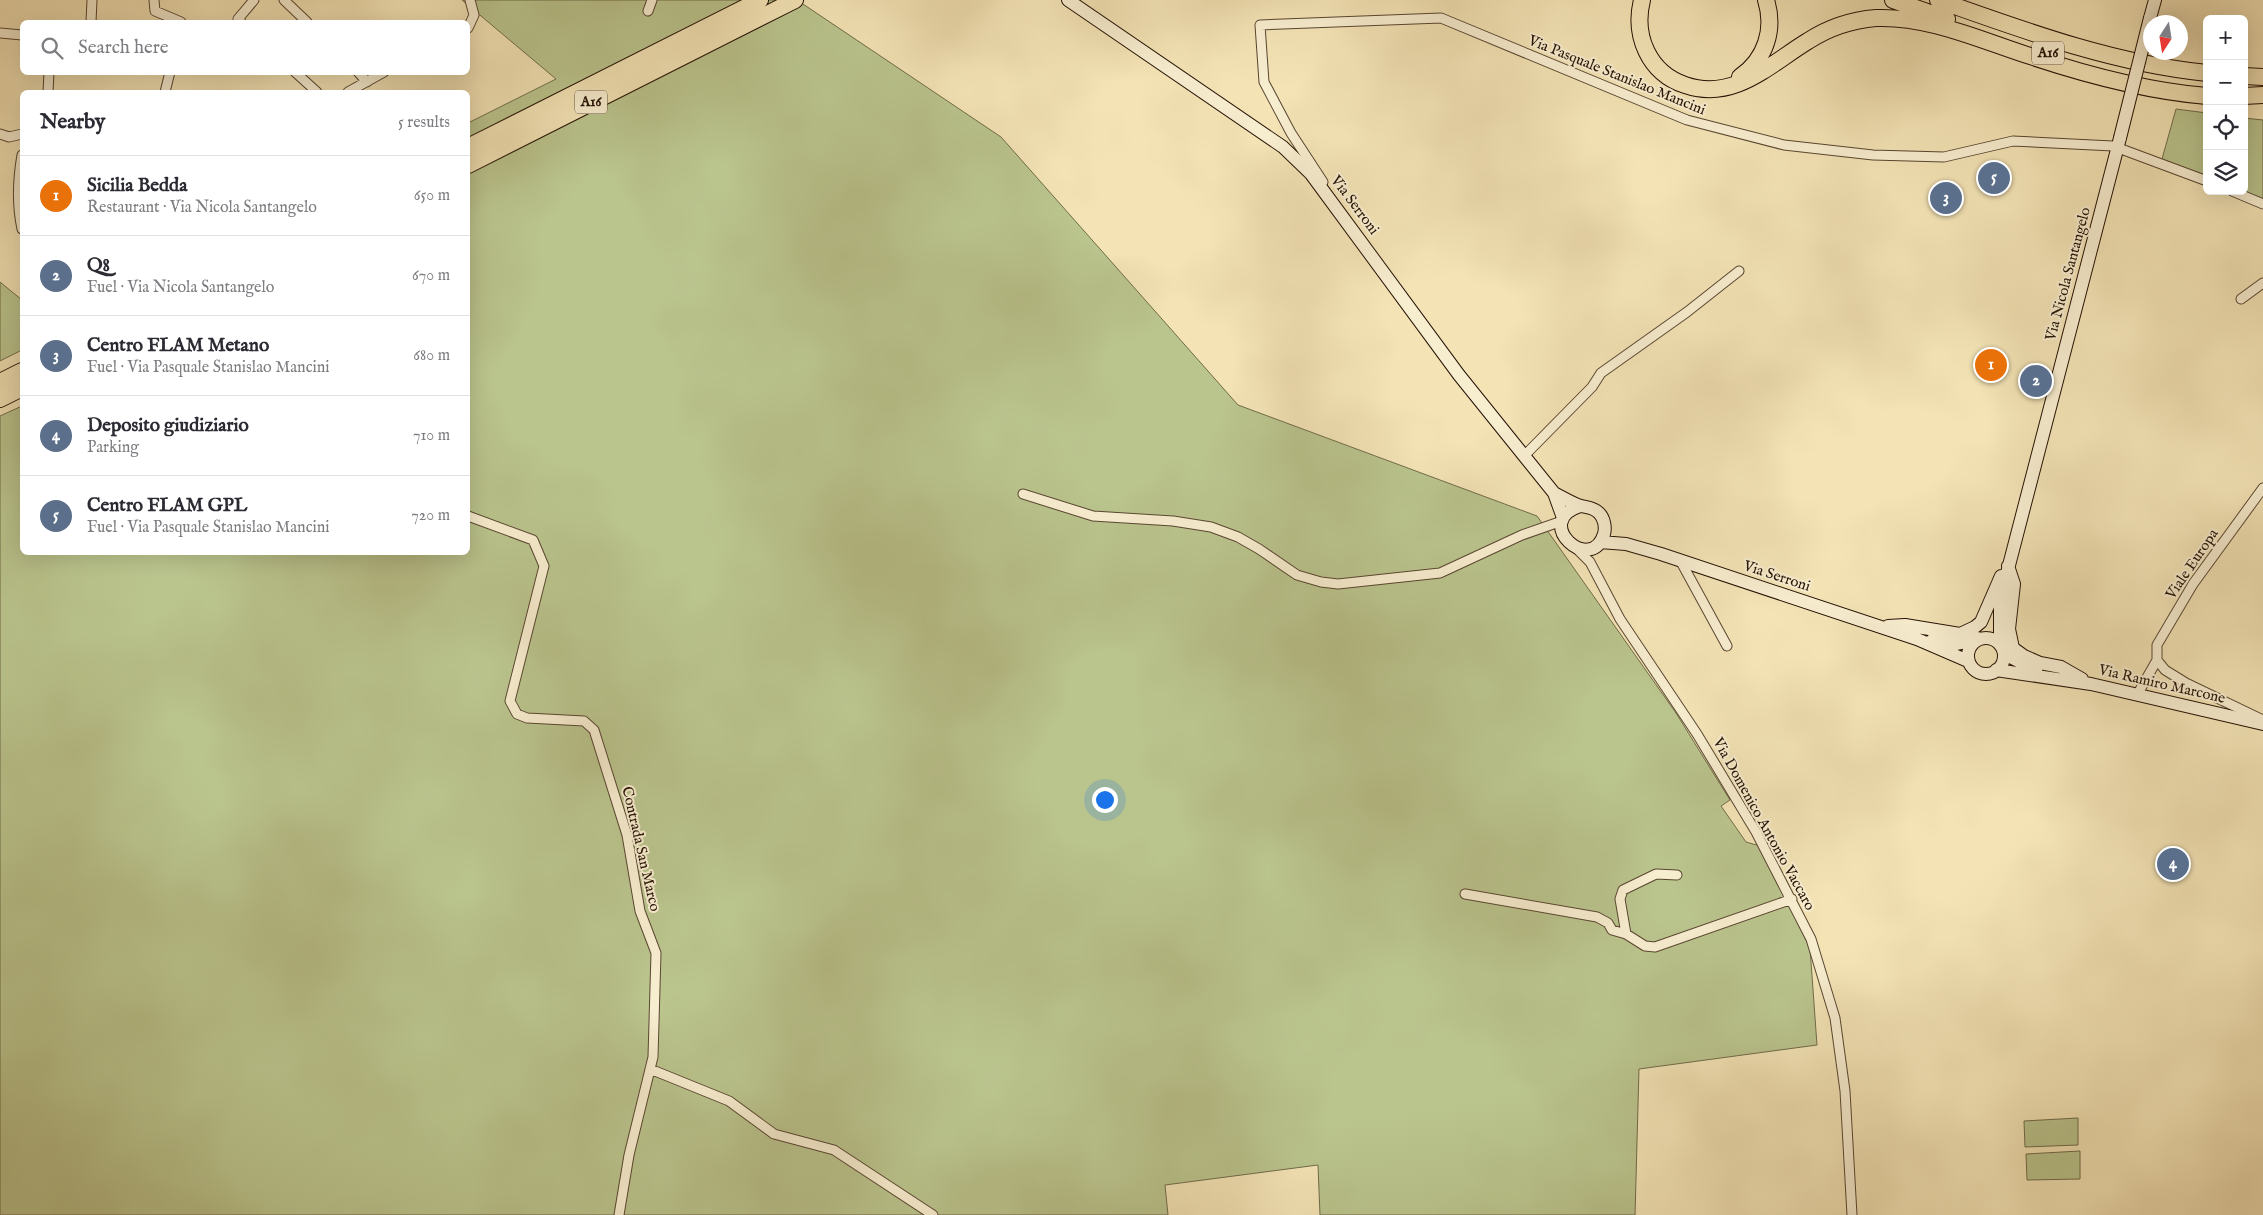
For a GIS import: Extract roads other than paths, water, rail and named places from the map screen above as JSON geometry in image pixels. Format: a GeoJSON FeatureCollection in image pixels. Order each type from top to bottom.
{"type":"FeatureCollection","features":[{"type":"Feature","properties":{"kind":"highway","name":"A16"},"geometry":{"type":"LineString","coordinates":[[470,164],[712,33],[760,0]]}},
{"type":"Feature","properties":{"kind":"highway","name":"A16"},"geometry":{"type":"LineString","coordinates":[[470,146],[712,33],[795,0]]}},
{"type":"Feature","properties":{"kind":"highway"},"geometry":{"type":"LineString","coordinates":[[1642,0],[1640,15],[1642,42],[1652,62],[1668,77],[1685,86],[1708,89],[1721,88],[1748,81],[1808,41],[1835,27],[1862,20],[1888,18],[1945,28],[2118,82],[2158,90],[2203,96]]}},
{"type":"Feature","properties":{"kind":"highway"},"geometry":{"type":"LineString","coordinates":[[1721,88],[1747,71],[1764,51],[1770,29],[1770,17],[1766,0]]}},
{"type":"Feature","properties":{"kind":"highway","name":"A16"},"geometry":{"type":"LineString","coordinates":[[1893,0],[2077,62],[2144,79],[2203,88]]}},
{"type":"Feature","properties":{"kind":"highway","name":"A16"},"geometry":{"type":"LineString","coordinates":[[1938,0],[2081,47],[2123,58],[2203,73]]}},
{"type":"Feature","properties":{"kind":"highway"},"geometry":{"type":"LineString","coordinates":[[1965,0],[2124,53],[2186,71]]}},
{"type":"Feature","properties":{"kind":"highway"},"geometry":{"type":"LineString","coordinates":[[2248,76],[2263,77]]}},
{"type":"Feature","properties":{"kind":"highway"},"geometry":{"type":"LineString","coordinates":[[2248,91],[2263,93]]}},
{"type":"Feature","properties":{"kind":"highway"},"geometry":{"type":"LineString","coordinates":[[2248,95],[2263,93]]}},
{"type":"Feature","properties":{"kind":"highway"},"geometry":{"type":"LineString","coordinates":[[0,382],[20,372]]}},
{"type":"Feature","properties":{"kind":"highway"},"geometry":{"type":"LineString","coordinates":[[0,399],[20,389]]}},
{"type":"Feature","properties":{"kind":"main road","name":"Via Serroni"},"geometry":{"type":"LineString","coordinates":[[1068,0],[1283,147],[1312,169],[1344,218],[1459,376],[1554,493],[1563,520],[1563,536]]}},
{"type":"Feature","properties":{"kind":"main road","name":"Via Nicola Santangelo"},"geometry":{"type":"LineString","coordinates":[[1996,670],[2002,663],[2000,600],[2008,566],[2155,0]]}},
{"type":"Feature","properties":{"kind":"main road","name":"Via Serroni"},"geometry":{"type":"LineString","coordinates":[[1554,493],[1580,506],[1587,506],[1599,513],[1605,526],[1626,544]]}},
{"type":"Feature","properties":{"kind":"main road"},"geometry":{"type":"LineString","coordinates":[[1563,520],[1567,512],[1580,506]]}},
{"type":"Feature","properties":{"kind":"main road"},"geometry":{"type":"LineString","coordinates":[[1597,544],[1605,526]]}},
{"type":"Feature","properties":{"kind":"main road"},"geometry":{"type":"LineString","coordinates":[[1563,536],[1566,541],[1576,548]]}},
{"type":"Feature","properties":{"kind":"main road","name":"Via Serroni"},"geometry":{"type":"LineString","coordinates":[[1576,548],[1589,548],[1597,544],[1626,544],[1917,638]]}},
{"type":"Feature","properties":{"kind":"main road"},"geometry":{"type":"LineString","coordinates":[[1878,626],[1905,625],[1960,634],[1975,628],[1981,622],[2002,574],[2008,566]]}},
{"type":"Feature","properties":{"kind":"main road"},"geometry":{"type":"LineString","coordinates":[[2008,566],[2014,584],[2008,629],[2013,648],[2040,663],[2061,667],[2091,684]]}},
{"type":"Feature","properties":{"kind":"main road"},"geometry":{"type":"LineString","coordinates":[[1968,662],[1968,650],[1986,627],[2000,600]]}},
{"type":"Feature","properties":{"kind":"main road"},"geometry":{"type":"LineString","coordinates":[[1917,638],[1957,644],[1992,638],[2002,649],[2021,664],[2052,677]]}},
{"type":"Feature","properties":{"kind":"main road"},"geometry":{"type":"LineString","coordinates":[[1917,638],[1968,662],[1980,673],[1986,674],[1996,670],[2052,677]]}},
{"type":"Feature","properties":{"kind":"main road","name":"Via Ramiro Marcone"},"geometry":{"type":"LineString","coordinates":[[2052,677],[2091,684],[2263,724]]}},
{"type":"Feature","properties":{"kind":"street"},"geometry":{"type":"LineString","coordinates":[[91,20],[92,0]]}},
{"type":"Feature","properties":{"kind":"street"},"geometry":{"type":"LineString","coordinates":[[154,0],[155,12],[177,20]]}},
{"type":"Feature","properties":{"kind":"street"},"geometry":{"type":"LineString","coordinates":[[239,20],[254,0]]}},
{"type":"Feature","properties":{"kind":"street"},"geometry":{"type":"LineString","coordinates":[[284,0],[305,20]]}},
{"type":"Feature","properties":{"kind":"street"},"geometry":{"type":"LineString","coordinates":[[470,0],[474,15],[470,24]]}},
{"type":"Feature","properties":{"kind":"street"},"geometry":{"type":"LineString","coordinates":[[648,11],[652,0]]}},
{"type":"Feature","properties":{"kind":"street","name":"Via Pasquale Stanislao Mancini"},"geometry":{"type":"LineString","coordinates":[[1312,169],[1264,82],[1260,25],[1441,18],[1687,120],[1784,145],[1873,154],[1944,157],[2013,141],[2119,143]]}},
{"type":"Feature","properties":{"kind":"street"},"geometry":{"type":"LineString","coordinates":[[0,33],[20,35]]}},
{"type":"Feature","properties":{"kind":"street"},"geometry":{"type":"LineString","coordinates":[[48,90],[49,75]]}},
{"type":"Feature","properties":{"kind":"street"},"geometry":{"type":"LineString","coordinates":[[166,90],[169,75]]}},
{"type":"Feature","properties":{"kind":"street"},"geometry":{"type":"LineString","coordinates":[[298,75],[314,90]]}},
{"type":"Feature","properties":{"kind":"street"},"geometry":{"type":"LineString","coordinates":[[361,75],[367,82]]}},
{"type":"Feature","properties":{"kind":"street"},"geometry":{"type":"LineString","coordinates":[[352,90],[379,75]]}},
{"type":"Feature","properties":{"kind":"street"},"geometry":{"type":"LineString","coordinates":[[0,134],[9,137],[20,134]]}},
{"type":"Feature","properties":{"kind":"street"},"geometry":{"type":"LineString","coordinates":[[2119,143],[2203,179]]}},
{"type":"Feature","properties":{"kind":"street"},"geometry":{"type":"LineString","coordinates":[[20,170],[20,218]]}},
{"type":"Feature","properties":{"kind":"street"},"geometry":{"type":"LineString","coordinates":[[2242,195],[2263,204]]}},
{"type":"Feature","properties":{"kind":"street"},"geometry":{"type":"LineString","coordinates":[[1524,456],[1592,387],[1601,373],[1687,312],[1739,271]]}},
{"type":"Feature","properties":{"kind":"street"},"geometry":{"type":"LineString","coordinates":[[2241,299],[2263,283]]}},
{"type":"Feature","properties":{"kind":"street","name":"Viale Europa"},"geometry":{"type":"LineString","coordinates":[[2137,695],[2157,660],[2157,645],[2192,584],[2263,488]]}},
{"type":"Feature","properties":{"kind":"street"},"geometry":{"type":"LineString","coordinates":[[1023,494],[1093,516],[1173,521],[1211,527],[1252,545],[1297,575],[1321,582],[1338,584],[1440,573],[1522,535],[1563,520]]}},
{"type":"Feature","properties":{"kind":"street","name":"Contrada San Marco"},"geometry":{"type":"LineString","coordinates":[[470,517],[533,540],[544,566],[510,701],[517,714],[528,718],[584,721],[594,730],[627,836],[640,911],[656,954],[653,1057],[629,1155],[619,1215]]}},
{"type":"Feature","properties":{"kind":"street"},"geometry":{"type":"LineString","coordinates":[[1548,527],[1563,536]]}},
{"type":"Feature","properties":{"kind":"street"},"geometry":{"type":"LineString","coordinates":[[1590,562],[1597,544]]}},
{"type":"Feature","properties":{"kind":"street","name":"Via Domenico Antonio Vaccaro"},"geometry":{"type":"LineString","coordinates":[[1576,548],[1590,562],[1620,619],[1697,734],[1751,824],[1811,938],[1835,1018],[1845,1091],[1852,1215]]}},
{"type":"Feature","properties":{"kind":"street"},"geometry":{"type":"LineString","coordinates":[[1680,560],[1727,646]]}},
{"type":"Feature","properties":{"kind":"street"},"geometry":{"type":"LineString","coordinates":[[2157,660],[2165,670],[2186,683],[2263,720]]}},
{"type":"Feature","properties":{"kind":"street"},"geometry":{"type":"LineString","coordinates":[[1626,934],[1620,899],[1623,890],[1656,874],[1677,875]]}},
{"type":"Feature","properties":{"kind":"street"},"geometry":{"type":"LineString","coordinates":[[1465,894],[1597,916],[1604,920],[1612,930],[1626,934],[1645,946],[1655,947],[1792,899]]}},
{"type":"Feature","properties":{"kind":"street"},"geometry":{"type":"LineString","coordinates":[[650,1069],[729,1101],[774,1134],[834,1150],[933,1215]]}},
{"type":"Feature","properties":{"kind":"place","name":"Centro FLAM GPL"},"geometry":{"type":"Point","coordinates":[1994,178]}},
{"type":"Feature","properties":{"kind":"place","name":"Centro FLAM Metano"},"geometry":{"type":"Point","coordinates":[1946,198]}},
{"type":"Feature","properties":{"kind":"place","name":"Sicilia Bedda"},"geometry":{"type":"Point","coordinates":[1991,365]}},
{"type":"Feature","properties":{"kind":"place","name":"Q8"},"geometry":{"type":"Point","coordinates":[2036,381]}},
{"type":"Feature","properties":{"kind":"place","name":"Deposito giudiziario"},"geometry":{"type":"Point","coordinates":[2173,864]}}]}
